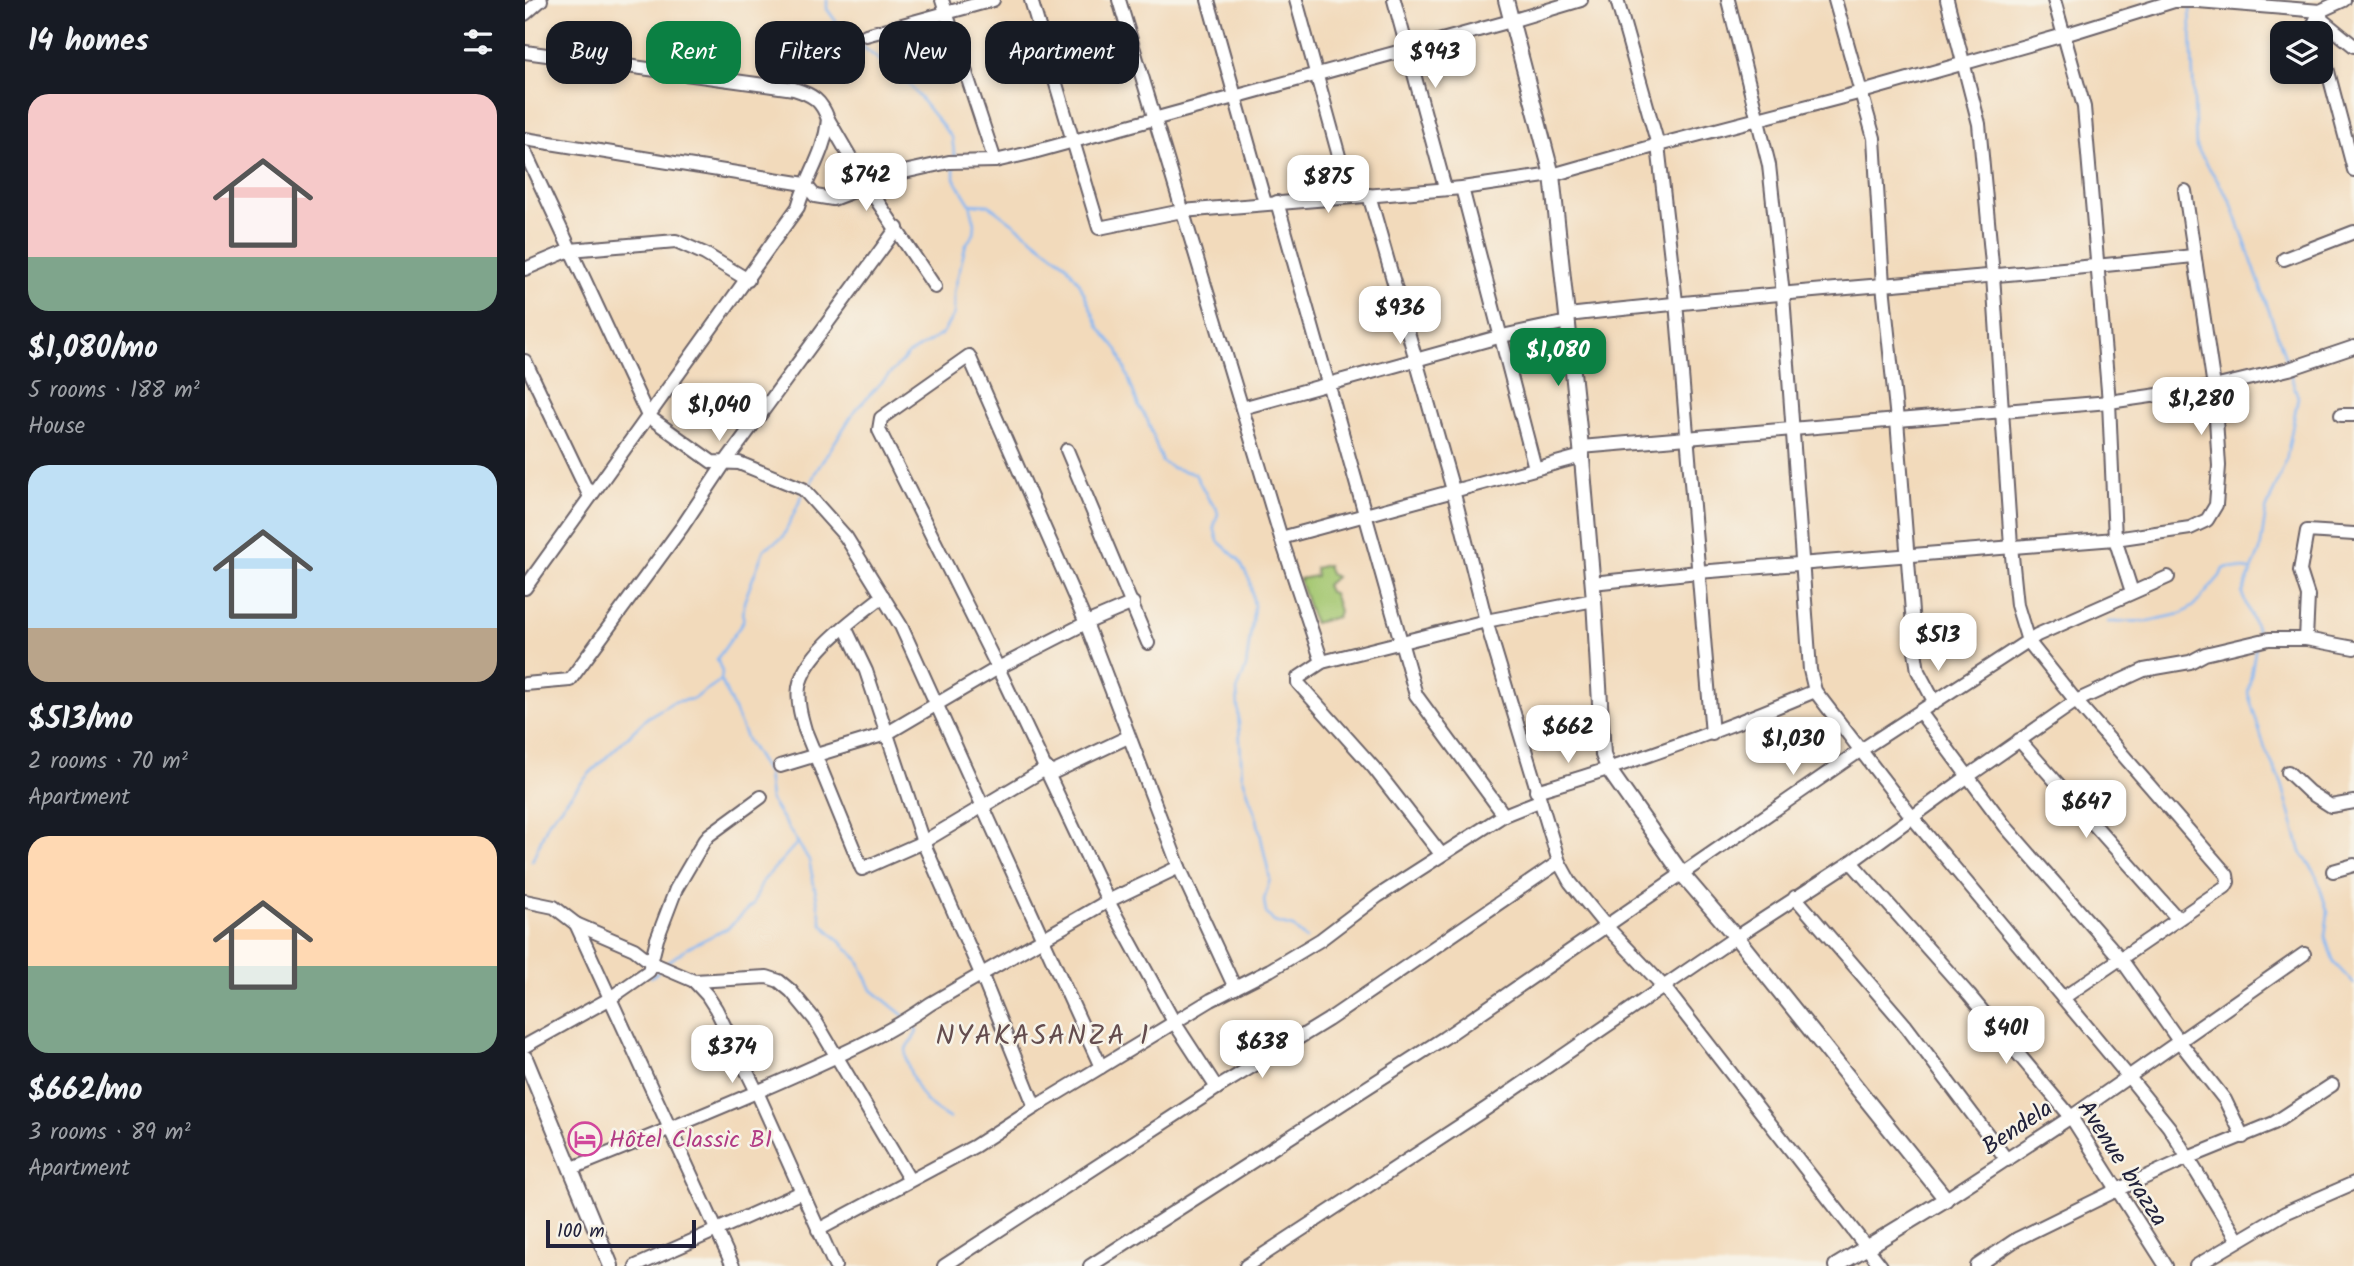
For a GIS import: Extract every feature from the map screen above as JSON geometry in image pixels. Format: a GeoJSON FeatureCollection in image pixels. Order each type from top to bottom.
{"type":"FeatureCollection","features":[{"type":"Feature","properties":{"kind":"street"},"geometry":{"type":"LineString","coordinates":[[525,14],[541,0]]}},
{"type":"Feature","properties":{"kind":"street"},"geometry":{"type":"LineString","coordinates":[[866,35],[944,6],[993,0]]}},
{"type":"Feature","properties":{"kind":"street"},"geometry":{"type":"LineString","coordinates":[[1031,0],[1099,228],[1182,211],[1462,188],[1552,176],[1658,145],[1862,92],[2174,1],[2294,4],[2320,11],[2344,0]]}},
{"type":"Feature","properties":{"kind":"street"},"geometry":{"type":"LineString","coordinates":[[1119,0],[1281,538],[1322,662]]}},
{"type":"Feature","properties":{"kind":"street"},"geometry":{"type":"LineString","coordinates":[[1207,0],[1235,98],[1329,383],[1416,695],[1504,815]]}},
{"type":"Feature","properties":{"kind":"street"},"geometry":{"type":"LineString","coordinates":[[1296,0],[1350,196]]}},
{"type":"Feature","properties":{"kind":"street"},"geometry":{"type":"LineString","coordinates":[[1394,0],[1445,188]]}},
{"type":"Feature","properties":{"kind":"street"},"geometry":{"type":"LineString","coordinates":[[1506,0],[1552,176],[1582,452],[1603,755],[1609,770],[1682,874],[1736,937],[1946,1199],[1836,1266]]}},
{"type":"Feature","properties":{"kind":"street"},"geometry":{"type":"LineString","coordinates":[[525,139],[805,184],[815,196],[833,199],[904,172],[954,162],[995,161],[1072,142],[1581,0]]}},
{"type":"Feature","properties":{"kind":"street"},"geometry":{"type":"LineString","coordinates":[[1617,0],[1658,145],[1676,302],[1712,734]]}},
{"type":"Feature","properties":{"kind":"street"},"geometry":{"type":"LineString","coordinates":[[1728,0],[1769,165],[1783,295],[1810,670],[1815,691],[1912,817],[2129,1076],[2169,1128],[2238,1240]]}},
{"type":"Feature","properties":{"kind":"street"},"geometry":{"type":"LineString","coordinates":[[1835,0],[1874,138],[1883,285],[1918,671],[1934,703]]}},
{"type":"Feature","properties":{"kind":"street"},"geometry":{"type":"LineString","coordinates":[[1947,0],[1979,124],[1993,275],[2011,546],[2017,605],[2028,641],[2076,701],[2227,875],[2228,882],[2225,887],[2063,998]]}},
{"type":"Feature","properties":{"kind":"street"},"geometry":{"type":"LineString","coordinates":[[2054,0],[2084,107],[2109,402],[2115,538],[2131,592]]}},
{"type":"Feature","properties":{"kind":"street"},"geometry":{"type":"LineString","coordinates":[[944,6],[995,161]]}},
{"type":"Feature","properties":{"kind":"street"},"geometry":{"type":"LineString","coordinates":[[2315,21],[2320,11]]}},
{"type":"Feature","properties":{"kind":"street"},"geometry":{"type":"LineString","coordinates":[[2320,11],[2322,20],[2354,46]]}},
{"type":"Feature","properties":{"kind":"street"},"geometry":{"type":"LineString","coordinates":[[525,51],[794,89],[814,95],[824,107],[828,119],[867,186],[935,287]]}},
{"type":"Feature","properties":{"kind":"street"},"geometry":{"type":"LineString","coordinates":[[2332,84],[2354,170]]}},
{"type":"Feature","properties":{"kind":"street"},"geometry":{"type":"LineString","coordinates":[[528,584],[798,207],[805,184],[815,170],[823,149],[828,119]]}},
{"type":"Feature","properties":{"kind":"street"},"geometry":{"type":"LineString","coordinates":[[525,152],[648,416],[712,462],[739,463],[806,491],[846,537],[901,626],[1101,1066]]}},
{"type":"Feature","properties":{"kind":"street"},"geometry":{"type":"LineString","coordinates":[[1462,188],[1535,468]]}},
{"type":"Feature","properties":{"kind":"street"},"geometry":{"type":"LineString","coordinates":[[1592,583],[2115,538],[2190,528],[2207,520],[2216,505],[2219,486],[2214,387],[2185,191]]}},
{"type":"Feature","properties":{"kind":"street"},"geometry":{"type":"LineString","coordinates":[[1369,195],[1453,490],[1486,621],[1559,862],[1570,882],[1605,925],[1664,988],[1881,1266]]}},
{"type":"Feature","properties":{"kind":"street"},"geometry":{"type":"LineString","coordinates":[[525,684],[570,680],[682,527],[724,464],[897,229]]}},
{"type":"Feature","properties":{"kind":"street"},"geometry":{"type":"LineString","coordinates":[[2284,259],[2354,232]]}},
{"type":"Feature","properties":{"kind":"street"},"geometry":{"type":"LineString","coordinates":[[525,269],[570,250],[676,241],[705,254],[748,280]]}},
{"type":"Feature","properties":{"kind":"street"},"geometry":{"type":"LineString","coordinates":[[1242,408],[1568,318],[1676,302],[1783,295],[2193,256]]}},
{"type":"Feature","properties":{"kind":"street"},"geometry":{"type":"LineString","coordinates":[[1281,538],[1535,468],[1582,452],[1686,437],[2109,402],[2214,387],[2289,369],[2354,346]]}},
{"type":"Feature","properties":{"kind":"street"},"geometry":{"type":"LineString","coordinates":[[1217,1088],[1174,1022],[1108,901],[998,668],[879,430],[881,418],[969,356],[1086,623],[1178,867],[1235,988]]}},
{"type":"Feature","properties":{"kind":"street"},"geometry":{"type":"LineString","coordinates":[[525,361],[590,497]]}},
{"type":"Feature","properties":{"kind":"street"},"geometry":{"type":"LineString","coordinates":[[1067,450],[1148,643]]}},
{"type":"Feature","properties":{"kind":"street"},"geometry":{"type":"LineString","coordinates":[[2307,639],[2308,596],[2300,571],[2307,531],[2354,534]]}},
{"type":"Feature","properties":{"kind":"street"},"geometry":{"type":"LineString","coordinates":[[525,564],[528,584]]}},
{"type":"Feature","properties":{"kind":"street"},"geometry":{"type":"LineString","coordinates":[[1090,1266],[1444,1038],[1861,750],[2028,641],[2077,615],[2168,577]]}},
{"type":"Feature","properties":{"kind":"street"},"geometry":{"type":"LineString","coordinates":[[883,596],[811,660],[799,685],[799,708],[862,869],[923,842],[1048,771],[1128,737]]}},
{"type":"Feature","properties":{"kind":"street"},"geometry":{"type":"LineString","coordinates":[[1441,854],[1374,768],[1298,683],[1299,678],[1322,662],[1486,621],[1594,600]]}},
{"type":"Feature","properties":{"kind":"street"},"geometry":{"type":"LineString","coordinates":[[780,766],[886,734],[998,668],[1086,623],[1133,603]]}},
{"type":"Feature","properties":{"kind":"street"},"geometry":{"type":"LineString","coordinates":[[845,627],[866,671],[923,842],[982,976],[1035,1107]]}},
{"type":"Feature","properties":{"kind":"street"},"geometry":{"type":"LineString","coordinates":[[1246,1266],[1487,1108],[1736,937],[1851,862],[2076,701],[2144,670],[2190,662],[2205,654],[2269,639],[2307,639],[2354,648]]}},
{"type":"Feature","properties":{"kind":"street"},"geometry":{"type":"LineString","coordinates":[[818,1230],[975,1146],[1174,1022],[1320,940],[1441,854],[1538,796],[1712,734],[1815,691]]}},
{"type":"Feature","properties":{"kind":"street"},"geometry":{"type":"LineString","coordinates":[[1920,712],[2005,826],[2121,960],[2225,1100],[2243,1137]]}},
{"type":"Feature","properties":{"kind":"street"},"geometry":{"type":"LineString","coordinates":[[2019,740],[2177,919]]}},
{"type":"Feature","properties":{"kind":"street"},"geometry":{"type":"LineString","coordinates":[[2288,772],[2309,792],[2331,806],[2354,802]]}},
{"type":"Feature","properties":{"kind":"street"},"geometry":{"type":"LineString","coordinates":[[525,1046],[609,999],[649,971],[675,889],[704,841],[761,797]]}},
{"type":"Feature","properties":{"kind":"street"},"geometry":{"type":"LineString","coordinates":[[944,1266],[1217,1088],[1328,1020],[1559,862]]}},
{"type":"Feature","properties":{"kind":"street","name":"Avenue brazza"},"geometry":{"type":"LineString","coordinates":[[1851,862],[1969,995],[2070,1117],[2166,1266]]}},
{"type":"Feature","properties":{"kind":"street"},"geometry":{"type":"LineString","coordinates":[[2333,871],[2354,865]]}},
{"type":"Feature","properties":{"kind":"street"},"geometry":{"type":"LineString","coordinates":[[570,1169],[671,1129],[837,1056],[908,1019],[1108,901],[1178,867]]}},
{"type":"Feature","properties":{"kind":"street"},"geometry":{"type":"LineString","coordinates":[[1795,898],[1906,1026],[2007,1160]]}},
{"type":"Feature","properties":{"kind":"street"},"geometry":{"type":"LineString","coordinates":[[525,901],[554,907],[576,924],[634,949],[652,963],[694,981],[760,976],[779,981],[792,991],[815,1020],[909,1179]]}},
{"type":"Feature","properties":{"kind":"street"},"geometry":{"type":"LineString","coordinates":[[576,924],[733,1266]]}},
{"type":"Feature","properties":{"kind":"street","name":"Bendela"},"geometry":{"type":"LineString","coordinates":[[1946,1199],[2070,1117],[2304,954]]}},
{"type":"Feature","properties":{"kind":"street"},"geometry":{"type":"LineString","coordinates":[[694,981],[716,1009],[757,1092],[835,1266]]}},
{"type":"Feature","properties":{"kind":"street"},"geometry":{"type":"LineString","coordinates":[[525,1058],[611,1266]]}},
{"type":"Feature","properties":{"kind":"street"},"geometry":{"type":"LineString","coordinates":[[1977,1266],[2017,1239],[2117,1190],[2274,1123],[2332,1085]]}},
{"type":"Feature","properties":{"kind":"street"},"geometry":{"type":"LineString","coordinates":[[2196,1266],[2285,1213],[2354,1183]]}},
{"type":"Feature","properties":{"kind":"street"},"geometry":{"type":"LineString","coordinates":[[636,1266],[802,1192]]}},
{"type":"Feature","properties":{"kind":"green space"},"geometry":{"type":"Polygon","coordinates":[[[1327,565],[1330,574],[1335,577],[1326,585],[1329,592],[1333,593],[1339,611],[1337,617],[1314,623],[1299,579],[1316,576],[1315,568],[1327,565]]]}},
{"type":"Feature","properties":{"kind":"waterway"},"geometry":{"type":"LineString","coordinates":[[827,0],[827,9],[843,31],[908,83],[952,138],[955,159]]}},
{"type":"Feature","properties":{"kind":"waterway"},"geometry":{"type":"LineString","coordinates":[[2190,7],[2196,147],[2231,202],[2288,365]]}},
{"type":"Feature","properties":{"kind":"waterway"},"geometry":{"type":"LineString","coordinates":[[809,488],[815,473],[856,409],[909,354],[942,334],[954,314],[954,292],[966,244],[974,234],[975,224],[970,204],[954,178],[954,165]]}},
{"type":"Feature","properties":{"kind":"waterway"},"geometry":{"type":"LineString","coordinates":[[970,204],[989,205],[1065,263],[1079,282],[1099,327],[1118,350],[1162,462],[1195,474],[1209,500],[1216,507],[1218,514],[1214,527],[1218,541],[1239,560],[1250,581],[1254,606],[1246,667],[1237,691],[1242,775],[1257,819],[1270,879],[1264,900],[1266,913],[1274,922],[1293,927],[1306,939]]}},
{"type":"Feature","properties":{"kind":"waterway"},"geometry":{"type":"LineString","coordinates":[[2257,639],[2258,633],[2242,594],[2260,551],[2266,510],[2286,461],[2298,397],[2289,371]]}},
{"type":"Feature","properties":{"kind":"waterway"},"geometry":{"type":"LineString","coordinates":[[802,496],[783,537],[764,549],[744,602],[743,622],[717,659],[722,672],[721,680],[747,740],[767,773],[770,800],[809,860],[822,924],[858,959],[872,990],[904,1016]]}},
{"type":"Feature","properties":{"kind":"waterway"},"geometry":{"type":"LineString","coordinates":[[2108,622],[2148,621],[2181,614],[2194,606],[2223,569],[2229,567],[2250,570]]}},
{"type":"Feature","properties":{"kind":"waterway"},"geometry":{"type":"LineString","coordinates":[[2256,645],[2248,693],[2265,749],[2282,784],[2301,852],[2315,872],[2328,913],[2325,936],[2334,963],[2354,984]]}},
{"type":"Feature","properties":{"kind":"waterway"},"geometry":{"type":"LineString","coordinates":[[532,861],[549,821],[588,775],[648,717],[673,702],[693,699],[720,681]]}},
{"type":"Feature","properties":{"kind":"waterway"},"geometry":{"type":"LineString","coordinates":[[668,962],[687,948],[728,928],[753,904],[762,882],[798,842]]}},
{"type":"Feature","properties":{"kind":"waterway"},"geometry":{"type":"LineString","coordinates":[[651,977],[658,972]]}},
{"type":"Feature","properties":{"kind":"waterway"},"geometry":{"type":"LineString","coordinates":[[912,1023],[917,1031],[907,1047],[906,1055],[912,1077],[929,1105],[950,1119]]}},
{"type":"Feature","properties":{"kind":"place","name":"Hôtel Classic B1"},"geometry":{"type":"Point","coordinates":[585,1139]}},
{"type":"Feature","properties":{"kind":"district","name":"NYAKASANZA 1"},"geometry":{"type":"Point","coordinates":[1043,1034]}}]}
